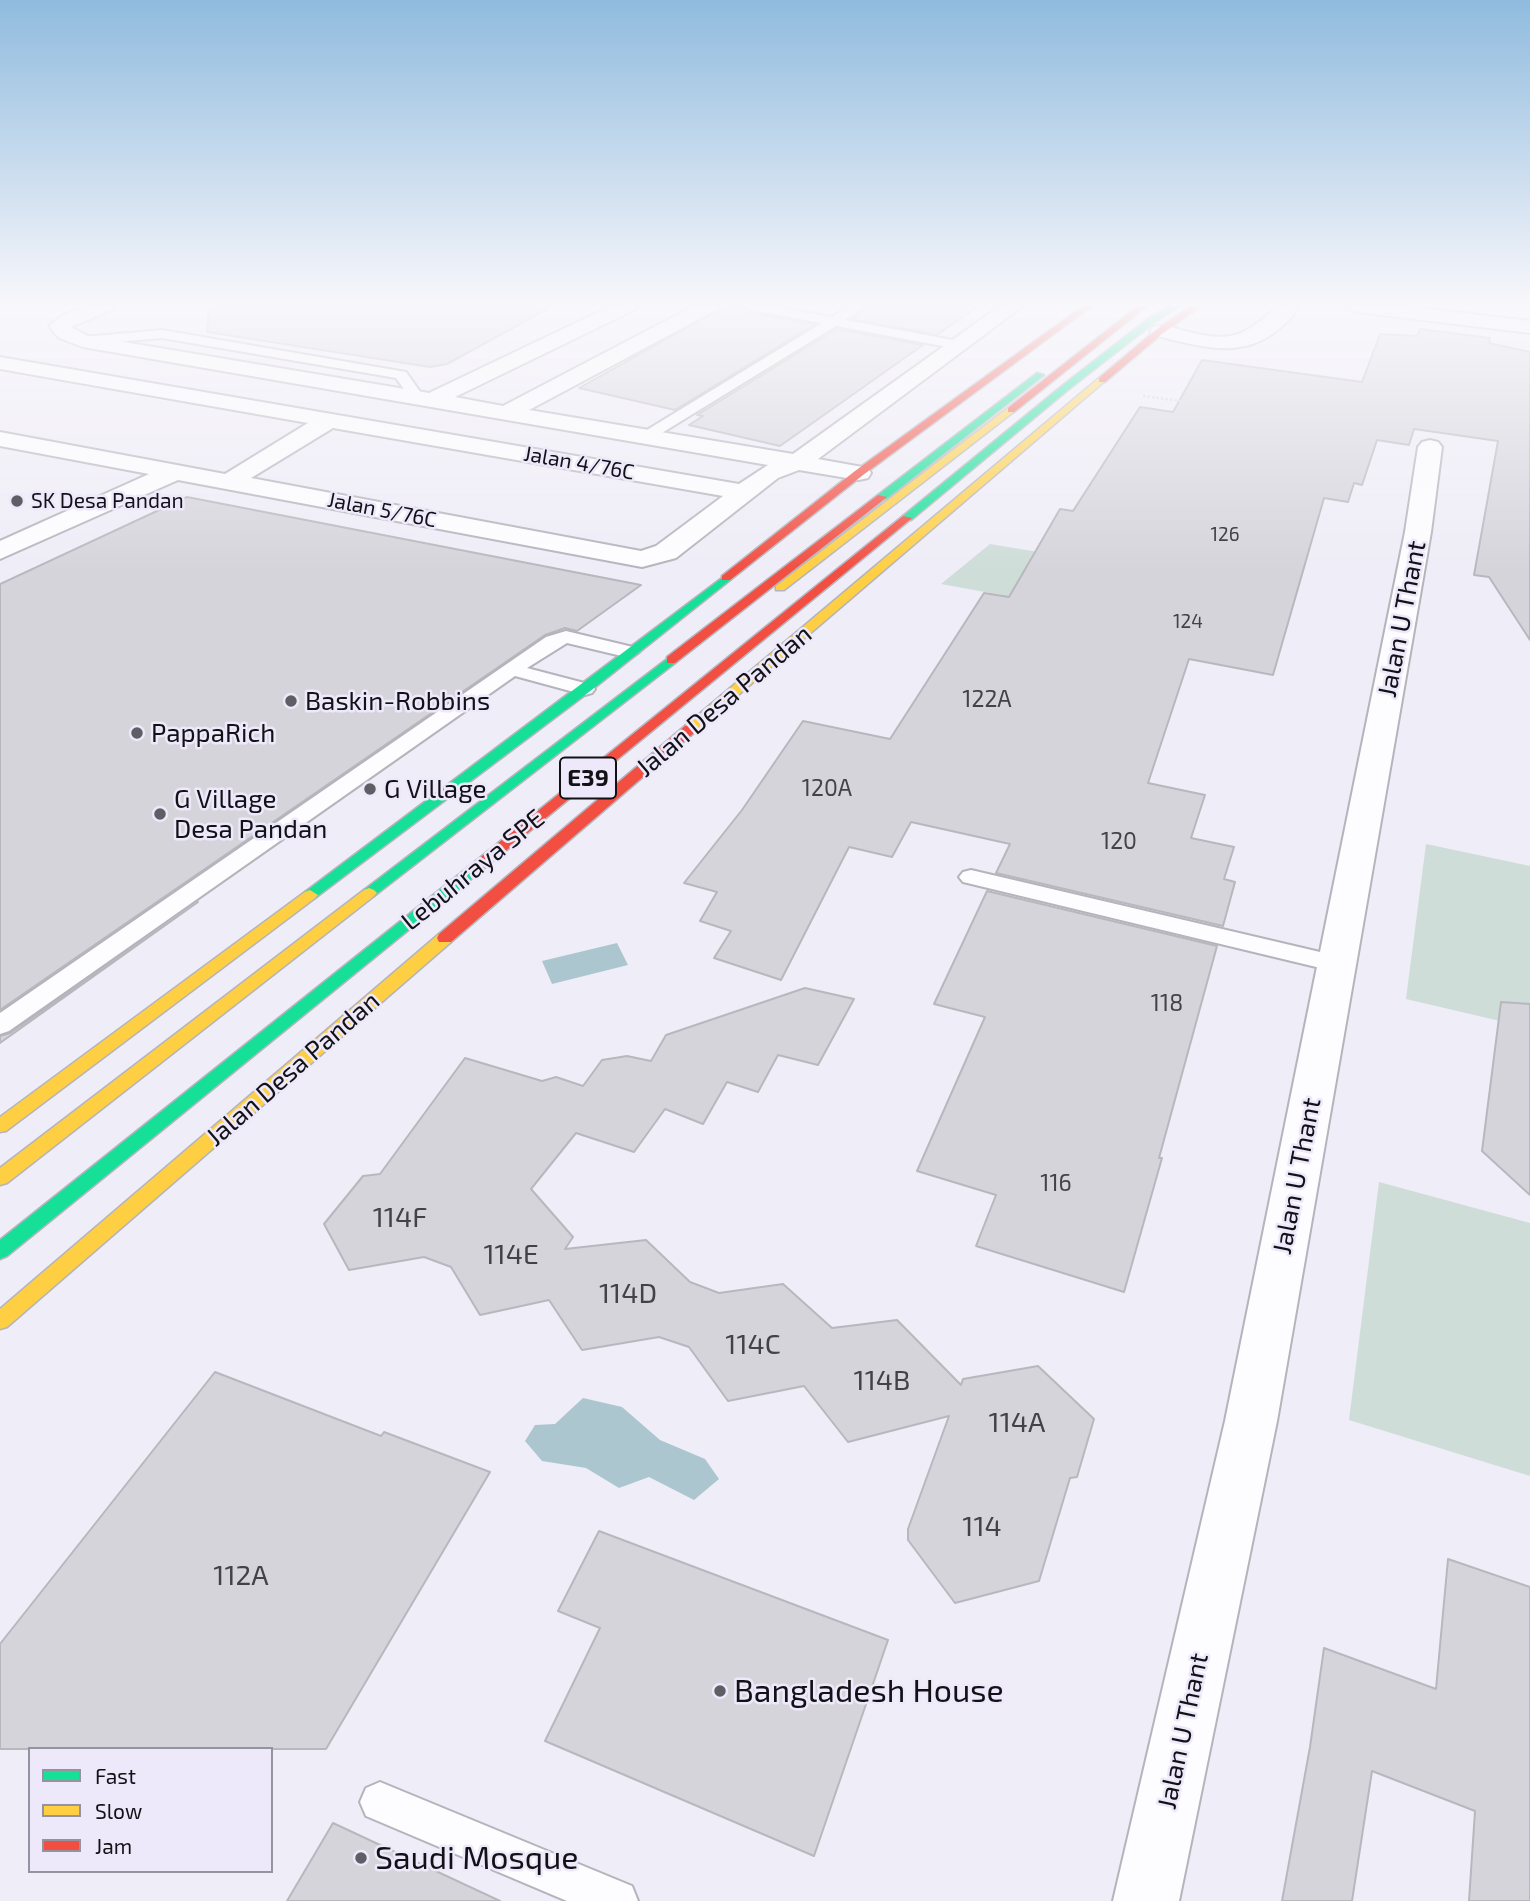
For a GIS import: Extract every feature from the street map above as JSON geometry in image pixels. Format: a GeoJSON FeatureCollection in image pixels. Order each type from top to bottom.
{"type":"FeatureCollection","features":[{"type":"Feature","properties":{"kind":"main road"},"geometry":{"type":"LineString","coordinates":[[0,1126],[585,689],[859,473],[966,395]]}},
{"type":"Feature","properties":{"kind":"main road","name":"Lebuhraya SPE"},"geometry":{"type":"LineString","coordinates":[[0,1178],[1015,395]]}},
{"type":"Feature","properties":{"kind":"main road","name":"Jalan Desa Pandan"},"geometry":{"type":"LineString","coordinates":[[0,1196],[281,973],[873,519],[1031,395]]}},
{"type":"Feature","properties":{"kind":"main road","name":"Lebuhraya SPE"},"geometry":{"type":"LineString","coordinates":[[0,1251],[767,634],[1057,395]]}},
{"type":"Feature","properties":{"kind":"main road","name":"Jalan Desa Pandan"},"geometry":{"type":"LineString","coordinates":[[0,1321],[543,853],[1085,395]]}},
{"type":"Feature","properties":{"kind":"main road"},"geometry":{"type":"LineString","coordinates":[[165,1157],[287,1074]]}},
{"type":"Feature","properties":{"kind":"street","name":"Jalan 4/76C"},"geometry":{"type":"LineString","coordinates":[[183,395],[745,492]]}},
{"type":"Feature","properties":{"kind":"street"},"geometry":{"type":"LineString","coordinates":[[405,395],[859,473]]}},
{"type":"Feature","properties":{"kind":"street"},"geometry":{"type":"LineString","coordinates":[[425,398],[432,395]]}},
{"type":"Feature","properties":{"kind":"street"},"geometry":{"type":"LineString","coordinates":[[509,412],[542,395]]}},
{"type":"Feature","properties":{"kind":"street"},"geometry":{"type":"LineString","coordinates":[[745,492],[769,473],[799,462],[890,395]]}},
{"type":"Feature","properties":{"kind":"street"},"geometry":{"type":"LineString","coordinates":[[228,482],[329,420]]}},
{"type":"Feature","properties":{"kind":"street","name":"Jalan 5/76C"},"geometry":{"type":"LineString","coordinates":[[0,439],[642,559],[666,552],[745,492]]}},
{"type":"Feature","properties":{"kind":"street","name":"Jalan U Thant"},"geometry":{"type":"LineString","coordinates":[[1146,1901],[1251,1420],[1422,510],[1430,447]]}},
{"type":"Feature","properties":{"kind":"street"},"geometry":{"type":"LineString","coordinates":[[0,551],[174,471]]}},
{"type":"Feature","properties":{"kind":"lane"},"geometry":{"type":"LineString","coordinates":[[648,436],[715,395]]}},
{"type":"Feature","properties":{"kind":"lane"},"geometry":{"type":"LineString","coordinates":[[0,1025],[553,641],[566,637],[630,652]]}},
{"type":"Feature","properties":{"kind":"lane"},"geometry":{"type":"LineString","coordinates":[[514,670],[585,689]]}},
{"type":"Feature","properties":{"kind":"lane"},"geometry":{"type":"LineString","coordinates":[[971,877],[1337,964]]}},
{"type":"Feature","properties":{"kind":"lane"},"geometry":{"type":"LineString","coordinates":[[380,1802],[617,1901]]}},
{"type":"Feature","properties":{"kind":"path"},"geometry":{"type":"LineString","coordinates":[[1149,397],[1194,403]]}},
{"type":"Feature","properties":{"kind":"shaded area"},"geometry":{"type":"Polygon","coordinates":[[[990,544],[1129,567],[1107,614],[941,584],[990,544]]]}},
{"type":"Feature","properties":{"kind":"shaded area"},"geometry":{"type":"Polygon","coordinates":[[[1426,844],[1530,866],[1530,1028],[1406,999],[1426,844]]]}},
{"type":"Feature","properties":{"kind":"shaded area"},"geometry":{"type":"Polygon","coordinates":[[[1379,1182],[1530,1223],[1530,1476],[1349,1420],[1379,1182]]]}},
{"type":"Feature","properties":{"kind":"water"},"geometry":{"type":"Polygon","coordinates":[[[617,943],[628,965],[552,984],[542,961],[617,943]]]}},
{"type":"Feature","properties":{"kind":"water"},"geometry":{"type":"Polygon","coordinates":[[[583,1398],[622,1407],[660,1440],[705,1459],[719,1479],[694,1500],[649,1477],[619,1488],[586,1468],[542,1461],[525,1441],[535,1425],[555,1424],[583,1398]]]}},
{"type":"Feature","properties":{"kind":"building"},"geometry":{"type":"Polygon","coordinates":[[[608,395],[700,395],[675,410],[608,395]]]}},
{"type":"Feature","properties":{"kind":"building"},"geometry":{"type":"Polygon","coordinates":[[[730,395],[853,395],[780,446],[689,425],[703,416],[697,415],[730,395]]]}},
{"type":"Feature","properties":{"kind":"building"},"geometry":{"type":"Polygon","coordinates":[[[1183,395],[1530,395],[1530,640],[1489,577],[1474,575],[1498,441],[1414,429],[1409,445],[1377,440],[1362,485],[1354,483],[1348,502],[1324,498],[1273,675],[1189,659],[1148,783],[1205,795],[1191,838],[1234,847],[1224,879],[1235,882],[1223,926],[996,873],[1010,844],[911,822],[892,857],[849,847],[781,980],[714,958],[731,931],[700,921],[717,892],[684,883],[742,810],[803,721],[890,739],[984,593],[1009,597],[1060,509],[1073,511],[1140,407],[1173,412],[1183,395]]]}},
{"type":"Feature","properties":{"kind":"building","name":"G Village Desa Pandan"},"geometry":{"type":"Polygon","coordinates":[[[187,497],[641,585],[577,631],[565,628],[545,635],[0,1010],[0,584],[187,497]]]}},
{"type":"Feature","properties":{"kind":"building"},"geometry":{"type":"Polygon","coordinates":[[[987,891],[1217,946],[1124,1292],[976,1246],[996,1195],[917,1171],[985,1017],[934,1004],[987,891]]]}},
{"type":"Feature","properties":{"kind":"building"},"geometry":{"type":"Polygon","coordinates":[[[198,902],[0,1043],[0,1036],[10,1033],[198,902]]]}},
{"type":"Feature","properties":{"kind":"building"},"geometry":{"type":"Polygon","coordinates":[[[805,988],[854,999],[818,1065],[778,1055],[758,1092],[727,1082],[703,1124],[665,1109],[634,1152],[576,1133],[531,1189],[573,1237],[565,1249],[646,1240],[690,1282],[719,1293],[783,1284],[832,1328],[897,1320],[961,1385],[963,1379],[1038,1366],[1094,1419],[1077,1477],[1070,1478],[1039,1581],[955,1603],[908,1540],[908,1529],[949,1416],[848,1442],[804,1386],[728,1401],[689,1347],[659,1337],[582,1350],[549,1300],[480,1315],[451,1267],[424,1257],[349,1270],[324,1224],[363,1176],[380,1174],[465,1058],[542,1081],[556,1077],[583,1086],[602,1060],[627,1056],[651,1061],[666,1035],[805,988]]]}},
{"type":"Feature","properties":{"kind":"building"},"geometry":{"type":"Polygon","coordinates":[[[1501,1002],[1530,1004],[1530,1195],[1482,1151],[1501,1002]]]}},
{"type":"Feature","properties":{"kind":"building"},"geometry":{"type":"Polygon","coordinates":[[[215,1372],[381,1436],[384,1432],[490,1472],[326,1749],[0,1749],[0,1644],[215,1372]]]}},
{"type":"Feature","properties":{"kind":"building","name":"Bangladesh House"},"geometry":{"type":"Polygon","coordinates":[[[599,1531],[888,1640],[814,1856],[545,1741],[600,1628],[558,1611],[599,1531]]]}},
{"type":"Feature","properties":{"kind":"building"},"geometry":{"type":"Polygon","coordinates":[[[1448,1559],[1530,1587],[1530,1901],[1469,1901],[1475,1811],[1372,1771],[1352,1901],[1282,1901],[1310,1747],[1324,1648],[1436,1689],[1448,1559]]]}},
{"type":"Feature","properties":{"kind":"building","name":"Saudi Mosque"},"geometry":{"type":"Polygon","coordinates":[[[333,1823],[500,1901],[287,1901],[333,1823]]]}},
{"type":"Feature","properties":{"kind":"traffic: fast"},"geometry":{"type":"LineString","coordinates":[[882,497],[1014,395]]}},
{"type":"Feature","properties":{"kind":"traffic: fast"},"geometry":{"type":"LineString","coordinates":[[907,518],[1057,395]]}},
{"type":"Feature","properties":{"kind":"traffic: fast"},"geometry":{"type":"LineString","coordinates":[[310,895],[585,689],[726,578]]}},
{"type":"Feature","properties":{"kind":"traffic: fast"},"geometry":{"type":"LineString","coordinates":[[369,893],[671,660]]}},
{"type":"Feature","properties":{"kind":"traffic: fast"},"geometry":{"type":"LineString","coordinates":[[0,1251],[476,868]]}},
{"type":"Feature","properties":{"kind":"traffic: slow"},"geometry":{"type":"LineString","coordinates":[[690,729],[1085,395]]}},
{"type":"Feature","properties":{"kind":"traffic: slow"},"geometry":{"type":"LineString","coordinates":[[780,588],[1011,410]]}},
{"type":"Feature","properties":{"kind":"traffic: slow"},"geometry":{"type":"LineString","coordinates":[[0,1178],[369,893]]}},
{"type":"Feature","properties":{"kind":"traffic: slow"},"geometry":{"type":"LineString","coordinates":[[0,1126],[310,895]]}},
{"type":"Feature","properties":{"kind":"traffic: slow"},"geometry":{"type":"LineString","coordinates":[[0,1321],[445,938]]}},
{"type":"Feature","properties":{"kind":"traffic: jam"},"geometry":{"type":"LineString","coordinates":[[726,578],[859,473],[966,395]]}},
{"type":"Feature","properties":{"kind":"traffic: jam"},"geometry":{"type":"LineString","coordinates":[[1011,410],[1030,395]]}},
{"type":"Feature","properties":{"kind":"traffic: jam"},"geometry":{"type":"LineString","coordinates":[[671,660],[882,497]]}},
{"type":"Feature","properties":{"kind":"traffic: jam"},"geometry":{"type":"LineString","coordinates":[[476,868],[907,518]]}},
{"type":"Feature","properties":{"kind":"traffic: jam"},"geometry":{"type":"LineString","coordinates":[[445,938],[690,729]]}},
{"type":"Feature","properties":{"kind":"place","name":"SK Desa Pandan"},"geometry":{"type":"Point","coordinates":[17,501]}},
{"type":"Feature","properties":{"kind":"place","name":"Baskin-Robbins"},"geometry":{"type":"Point","coordinates":[291,701]}},
{"type":"Feature","properties":{"kind":"place","name":"PappaRich"},"geometry":{"type":"Point","coordinates":[137,733]}},
{"type":"Feature","properties":{"kind":"place","name":"G Village"},"geometry":{"type":"Point","coordinates":[370,789]}},
{"type":"Feature","properties":{"kind":"place","name":"G Village Desa Pandan"},"geometry":{"type":"Point","coordinates":[160,814]}},
{"type":"Feature","properties":{"kind":"place","name":"Bangladesh House"},"geometry":{"type":"Point","coordinates":[720,1691]}},
{"type":"Feature","properties":{"kind":"place","name":"Saudi Mosque"},"geometry":{"type":"Point","coordinates":[361,1858]}}]}
